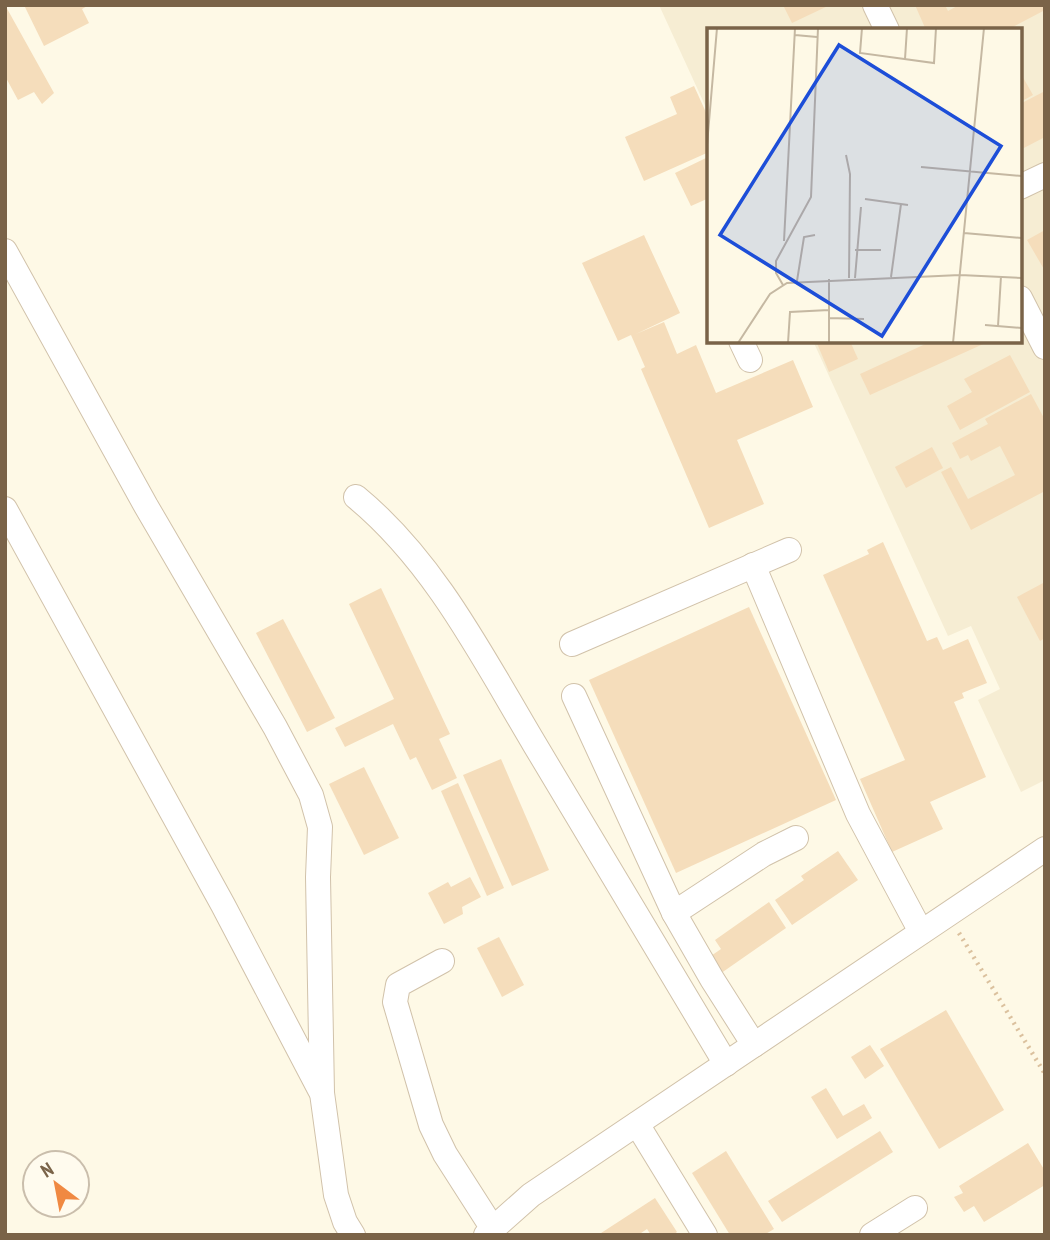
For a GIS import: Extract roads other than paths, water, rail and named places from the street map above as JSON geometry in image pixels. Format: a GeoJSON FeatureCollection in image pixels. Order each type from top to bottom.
{"type":"FeatureCollection","features":[{"type":"Feature","properties":{"kind":"street"},"geometry":{"type":"LineString","coordinates":[[875,5],[886,28]]}},
{"type":"Feature","properties":{"kind":"street"},"geometry":{"type":"LineString","coordinates":[[1022,186],[1045,175]]}},
{"type":"Feature","properties":{"kind":"street"},"geometry":{"type":"LineString","coordinates":[[5,251],[146,506],[275,727],[311,795],[320,827],[318,877],[322,1093],[336,1195],[345,1222],[353,1235]]}},
{"type":"Feature","properties":{"kind":"street"},"geometry":{"type":"LineString","coordinates":[[1022,302],[1045,347]]}},
{"type":"Feature","properties":{"kind":"street"},"geometry":{"type":"LineString","coordinates":[[356,497],[381,517],[428,572],[491,671],[726,1064]]}},
{"type":"Feature","properties":{"kind":"street"},"geometry":{"type":"LineString","coordinates":[[5,509],[216,893],[322,1093]]}},
{"type":"Feature","properties":{"kind":"street"},"geometry":{"type":"LineString","coordinates":[[572,644],[789,550]]}},
{"type":"Feature","properties":{"kind":"street"},"geometry":{"type":"LineString","coordinates":[[753,565],[858,814],[921,932]]}},
{"type":"Feature","properties":{"kind":"street"},"geometry":{"type":"LineString","coordinates":[[575,696],[674,913],[754,1045]]}},
{"type":"Feature","properties":{"kind":"street"},"geometry":{"type":"LineString","coordinates":[[674,913],[764,854],[796,838]]}},
{"type":"Feature","properties":{"kind":"street"},"geometry":{"type":"LineString","coordinates":[[442,961],[398,985],[395,1002],[431,1125],[489,1232],[531,1195],[1045,849]]}},
{"type":"Feature","properties":{"kind":"street"},"geometry":{"type":"LineString","coordinates":[[637,1124],[705,1235]]}},
{"type":"Feature","properties":{"kind":"street"},"geometry":{"type":"LineString","coordinates":[[872,1235],[915,1208]]}}]}
